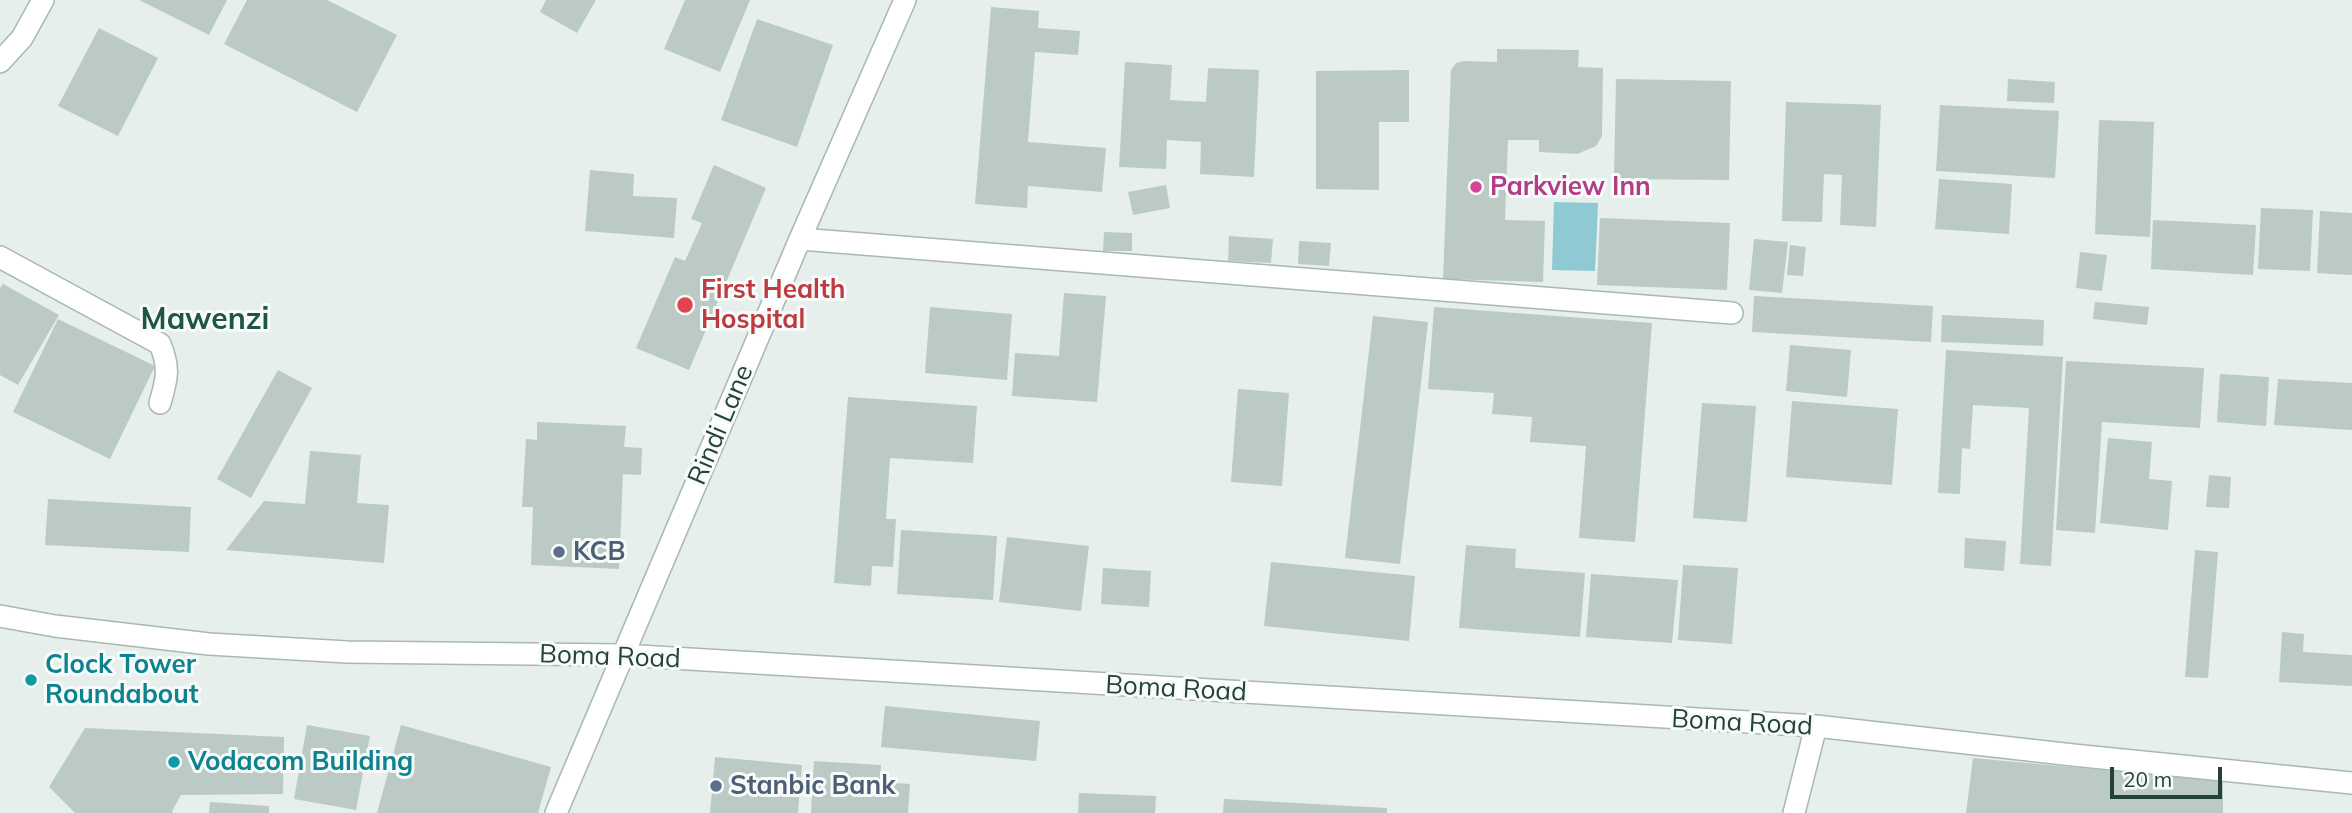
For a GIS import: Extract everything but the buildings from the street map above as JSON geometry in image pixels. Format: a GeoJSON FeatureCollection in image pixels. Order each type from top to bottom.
{"type":"FeatureCollection","features":[{"type":"Feature","properties":{"kind":"street"},"geometry":{"type":"LineString","coordinates":[[0,62],[22,38],[43,0]]}},
{"type":"Feature","properties":{"kind":"street","name":"Rindi Lane"},"geometry":{"type":"LineString","coordinates":[[556,813],[800,239],[905,0]]}},
{"type":"Feature","properties":{"kind":"street"},"geometry":{"type":"LineString","coordinates":[[800,239],[1732,313]]}},
{"type":"Feature","properties":{"kind":"street"},"geometry":{"type":"LineString","coordinates":[[0,257],[160,344],[167,360],[167,379],[160,403]]}},
{"type":"Feature","properties":{"kind":"street","name":"Boma Road"},"geometry":{"type":"LineString","coordinates":[[0,617],[209,644],[346,652],[622,655],[1816,726],[2059,754],[2352,783]]}},
{"type":"Feature","properties":{"kind":"street"},"geometry":{"type":"LineString","coordinates":[[1794,813],[1816,726]]}},
{"type":"Feature","properties":{"kind":"water"},"geometry":{"type":"Polygon","coordinates":[[[1554,202],[1598,203],[1595,271],[1552,270],[1554,202]]]}},
{"type":"Feature","properties":{"kind":"place","name":"Parkview Inn"},"geometry":{"type":"Point","coordinates":[1476,187]}},
{"type":"Feature","properties":{"kind":"place","name":"First Health Hospital"},"geometry":{"type":"Point","coordinates":[685,305]}},
{"type":"Feature","properties":{"kind":"place","name":"KCB"},"geometry":{"type":"Point","coordinates":[559,552]}},
{"type":"Feature","properties":{"kind":"place","name":"Clock Tower Roundabout"},"geometry":{"type":"Point","coordinates":[31,680]}},
{"type":"Feature","properties":{"kind":"place","name":"Vodacom Building"},"geometry":{"type":"Point","coordinates":[174,762]}},
{"type":"Feature","properties":{"kind":"place","name":"Stanbic Bank"},"geometry":{"type":"Point","coordinates":[716,786]}},
{"type":"Feature","properties":{"kind":"district","name":"Mawenzi"},"geometry":{"type":"Point","coordinates":[205,320]}}]}
